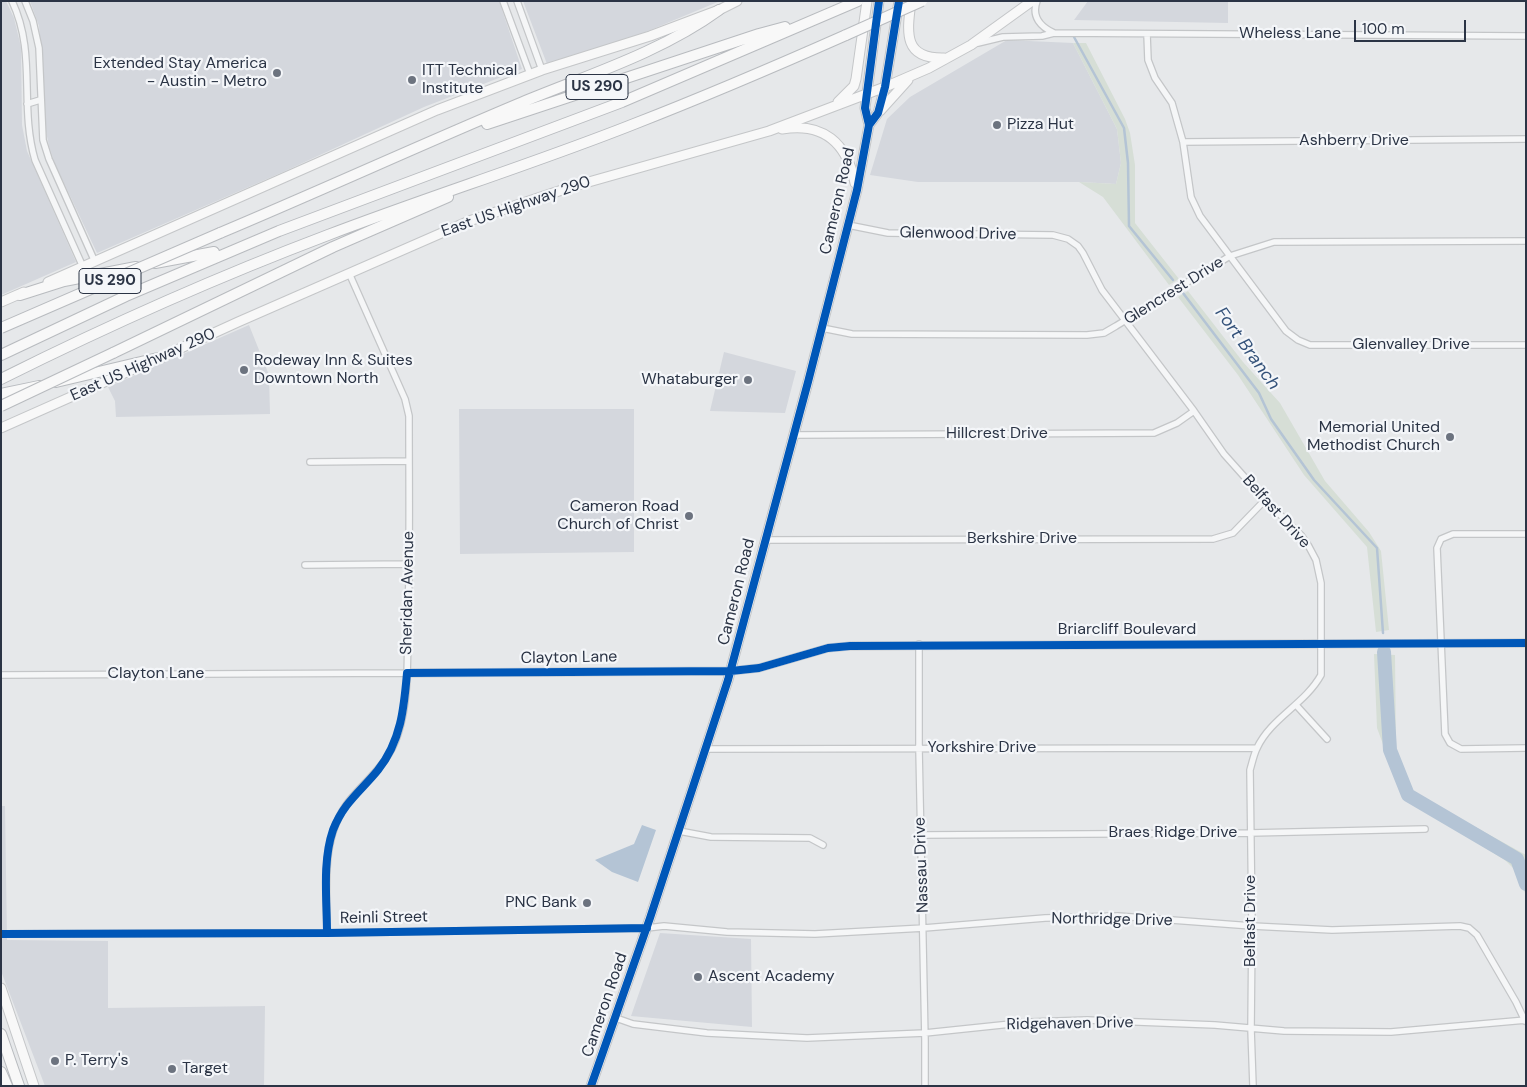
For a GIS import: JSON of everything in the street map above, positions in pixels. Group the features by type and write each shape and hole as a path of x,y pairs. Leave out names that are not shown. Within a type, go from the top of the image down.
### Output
{"highway":[{"path":"1,380 134,316 257,263 355,225 642,121 743,80 922,1"},
{"name":"US 290","path":"1,328 383,163 532,108 759,34 814,19 854,3"},
{"path":"383,163 516,104 652,49 702,23 719,10"},
{"path":"1,355 126,296 240,247 402,183 480,156 622,102 723,60 814,19"},
{"path":"1,406 342,243 438,202 490,177"},
{"path":"20,294 64,281 240,247"},
{"path":"1,394 162,357"},
{"path":"1,1034 19,1086"},
{"path":"1,1072 7,1086"}],"main road":[{"path":"1,302 401,125 530,74 650,36 719,10 737,1"},
{"path":"834,106 849,92 856,79 867,1"},
{"name":"Cameron Road","path":"591,1086 647,928 731,671 764,540 794,435 856,190 868,125 865,108 866,94 879,1"},
{"name":"Cameron Road","path":"868,125 878,113 885,87 899,1"},
{"path":"911,1 908,33 913,47 925,57 948,58"},
{"name":"East US Highway 290","path":"1,428 434,235 508,207 571,187 769,131 885,87 948,58 971,45 1032,1"},
{"path":"878,113 913,75"},
{"path":"769,131 792,127 808,128 819,130 828,136 846,154 851,164 856,190"},
{"path":"1,988 34,1086"}],"street":[{"path":"12,1 22,26 26,50 27,104 32,148 83,267"},
{"path":"25,1 33,21 39,48 43,140 94,262"},
{"path":"503,1 530,74"},
{"path":"517,1 542,70"},
{"path":"1037,1 1035,10 1038,21 1054,34"},
{"name":"Wheless Lane","path":"971,45 1004,37 1054,34 1526,36"},
{"path":"1147,34 1148,60 1156,78 1172,103 1183,142 1191,197 1200,216 1230,256"},
{"path":"27,104 40,100"},
{"name":"Ashberry Drive","path":"1183,142 1526,139"},
{"path":"42,175 54,168"},
{"name":"Glenwood Drive","path":"848,225 888,233 1053,235 1068,239"},
{"name":"Belfast Drive","path":"1068,239 1078,246 1102,290 1194,411 1224,454 1265,500 1301,535 1316,560 1322,583 1321,675 1314,687 1272,727 1257,748 1250,770 1253,1086"},
{"name":"Glencrest Drive","path":"822,328 852,334 1087,335 1104,333 1230,256 1274,242 1526,241"},
{"name":"Glenvalley Drive","path":"1230,256 1286,331 1298,340 1310,345 1526,345"},
{"name":"Sheridan Avenue","path":"327,933 327,867 333,832 348,802 377,771 388,756 398,735 404,709 407,673 410,564 409,416 407,405 349,273"},
{"name":"Hillcrest Drive","path":"794,435 1154,433 1177,423 1194,411"},
{"path":"310,462 409,461"},
{"name":"Berkshire Drive","path":"764,540 1213,539 1232,533 1265,500"},
{"path":"1526,534 1453,534 1441,539 1437,548 1445,734 1450,743 1461,749 1526,748"},
{"path":"305,565 410,564"},
{"name":"Briarcliff Boulevard","path":"731,671 759,668 828,648 850,646 919,644 1526,643"},
{"name":"Nassau Drive","path":"919,644 925,1086"},
{"name":"Clayton Lane","path":"1,675 731,671"},
{"path":"1296,705 1326,739"},
{"name":"Yorkshire Drive","path":"706,749 1257,748"},
{"name":"Braes Ridge Drive","path":"921,835 1250,833 1425,829"},
{"path":"679,831 711,837 810,838 823,845"},
{"name":"Northridge Drive","path":"647,928 664,926 726,932 815,934 924,928 1045,918 1118,916 1332,930 1460,926 1469,928 1477,935 1525,1020"},
{"name":"Reinli Street","path":"1,934 327,933 647,928"},
{"name":"Ridgehaven Drive","path":"616,1018 633,1024 707,1033 807,1038 925,1033 1030,1022 1087,1020 1215,1025 1251,1029 1391,1032 1525,1020"}],"shaded area":[{"path":"1,1 6,1 14,18 21,47 22,125 27,151 76,262 1,295"},
{"path":"30,1 499,1 522,69 424,107 283,172 97,253 55,164 49,146 45,127 39,26"},
{"path":"523,1 720,1 636,36 547,64"},
{"path":"1088,1 1228,1 1228,23 1074,20"},
{"path":"1007,40 1073,43 1117,129 1121,163 1116,184 1079,182 918,182 870,175 887,119 910,97"},
{"path":"1073,43 1086,43 1125,119 1130,133 1135,165 1135,223 1179,279 1169,285 1103,197 1079,182 1116,184 1121,163 1117,129"},
{"path":"1188,291 1243,362 1280,403 1325,481 1369,532 1381,551 1389,630 1376,632 1367,547 1304,475 1238,375 1178,297"},
{"path":"249,325 269,375 270,414 116,417 115,401 108,387"},
{"path":"724,352 796,371 785,413 710,411"},
{"path":"459,409 634,409 634,552 460,554"},
{"path":"1374,654 1395,655 1396,749 1414,793 1526,855 1526,896 1518,873 1506,861 1402,795 1377,728"},
{"path":"1,806 5,806 7,940 108,941 108,1008 265,1006 264,1086 45,1086 1,971"},
{"name":"Ascent Academy","path":"660,933 751,939 752,1027 631,1016"}],"water":[{"path":"642,825 656,830 638,882 612,872 595,860 634,844"}],"waterway":[{"name":"Fort Branch","path":"1074,37 1124,128 1128,163 1129,226 1173,280"},
{"name":"Fort Branch","path":"1183,293 1259,393 1271,419 1314,480 1377,548 1383,633"},
{"name":"Fort Branch","path":"1384,652 1390,750 1408,795 1517,859 1526,884"}],"cycle path":[{"path":"591,1086 650,918 728,680 808,382 857,190 869,125 865,108 879,1"},
{"path":"869,125 878,113 885,87 899,1"},
{"path":"327,933 326,868 333,830 342,812 378,770 392,748 403,711 407,673 731,671 759,668 828,648 850,646 1526,643"},
{"path":"1,934 327,933 647,928"}],"place":[{"name":"Extended Stay America - Austin - Metro","path":"277,73"},
{"name":"ITT Technical Institute","path":"412,80"},
{"name":"Pizza Hut","path":"997,125"},
{"name":"Rodeway Inn & Suites Downtown North","path":"244,370"},
{"name":"Whataburger","path":"748,380"},
{"name":"Memorial United Methodist Church","path":"1450,437"},
{"name":"Cameron Road Church of Christ","path":"689,516"},
{"name":"PNC Bank","path":"587,903"},
{"name":"Ascent Academy","path":"698,977"},
{"name":"P. Terry's","path":"55,1061"},
{"name":"Target","path":"172,1069"}]}
